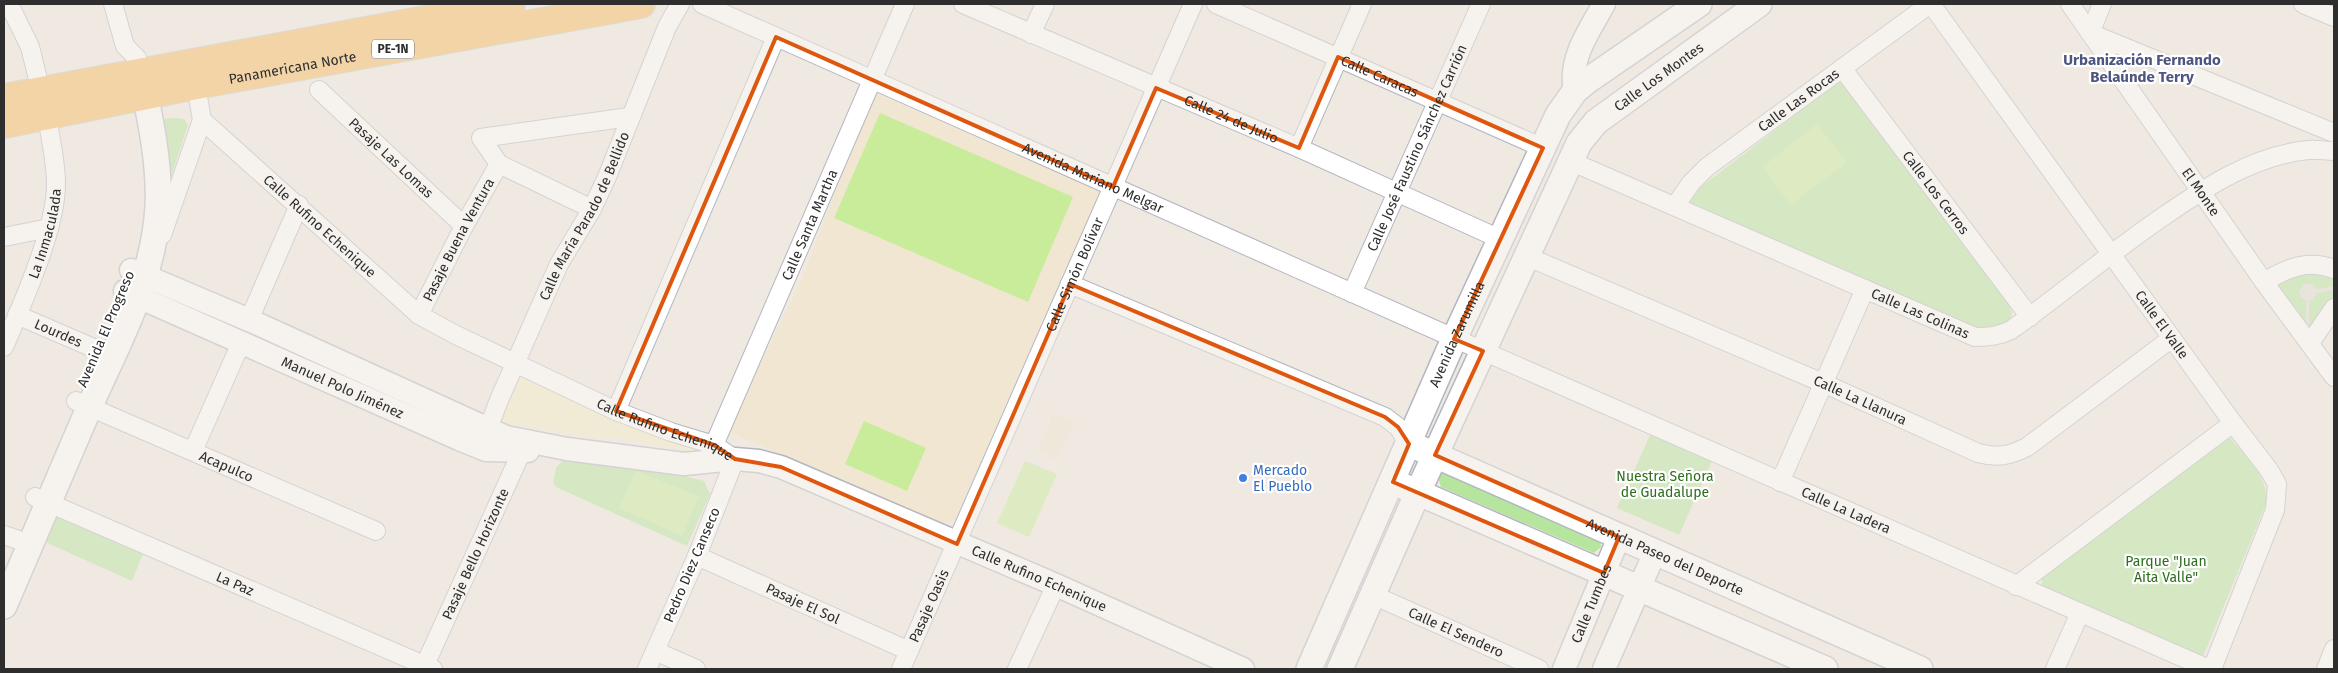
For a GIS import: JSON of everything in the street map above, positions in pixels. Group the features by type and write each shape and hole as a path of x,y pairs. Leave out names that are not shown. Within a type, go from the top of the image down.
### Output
{"highway":[{"name":"Panamericana Norte","path":"4,124 44,103 511,4"},
{"name":"Panamericana Norte","path":"134,85 196,85 641,4"},
{"name":"Panamericana Norte","path":"4,98 44,103"}],"main road":[{"name":"Avenida Zarumilla","path":"1310,669 1454,339 1558,115 1575,92 1699,4"},
{"name":"Calle Los Montes","path":"1570,161 1586,132 1596,122 1759,4"},
{"name":"Avenida El Progreso","path":"4,570 17,540 41,500 135,283 142,190 134,85"},
{"path":"1340,669 1418,492 1570,161"},
{"name":"Avenida El Progreso","path":"83,404 98,350 135,283"},
{"name":"Avenida Paseo del Deporte","path":"1409,444 1920,669"},
{"path":"1393,482 1825,669"},
{"name":"Avenida El Progreso","path":"4,606 17,540"}],"street":[{"name":"La Inmaculada","path":"4,347 14,309 48,228 56,184 44,103 30,47 9,4"},
{"name":"Avenida El Progreso","path":"113,4 125,46 137,58 134,85"},
{"name":"Calle María Parado de Bellido","path":"488,429 514,363 559,264 592,209 607,177 629,117 667,27 680,4"},
{"name":"Avenida Mariano Melgar","path":"702,4 1482,351"},
{"name":"Calle Santa Martha","path":"714,445 904,4"},
{"name":"Calle 24 de Julio","path":"963,4 1298,148 1396,194 1500,239"},
{"path":"1031,34 1045,4"},
{"name":"Calle Simón Bolívar","path":"957,544 1193,4"},
{"name":"Calle Caracas","path":"1216,4 1543,148"},
{"path":"1298,148 1362,4"},
{"name":"Calle José Faustino Sánchez Carrión","path":"1352,293 1482,4"},
{"path":"1575,92 1572,77 1576,58 1604,4"},
{"name":"Calle Las Rocas","path":"1674,206 1691,183 1707,166 1931,4"},
{"name":"Calle El Valle","path":"1931,4 2269,470 2277,484 2278,496 2275,510 2210,669"},
{"name":"El Monte","path":"2070,4 2202,190 2264,282 2334,377"},
{"path":"2102,4 2090,33 2334,133"},
{"path":"2303,4 2334,17"},
{"path":"616,410 776,37"},
{"name":"Calle Los Cerros","path":"1842,68 2030,317"},
{"path":"196,85 202,120"},
{"name":"Pasaje Las Lomas","path":"319,90 464,226"},
{"path":"592,209 499,164 481,138 629,117"},
{"name":"Avenida El Progreso","path":"135,283 202,120"},
{"name":"Calle Rufino Echenique","path":"202,120 419,315 514,363 616,410 671,432 714,445 735,459 759,461 781,468 1056,585 1243,669"},
{"name":"Calle Las Colinas","path":"1570,161 1975,337 2000,335 2012,330 2111,252 2202,190 2245,168 2280,156 2308,150 2334,151"},
{"name":"Pasaje Buena Ventura","path":"419,315 464,226 499,164"},
{"path":"249,320 298,205"},
{"path":"4,237 48,228"},
{"name":"Calle La Llanura","path":"1526,256 1993,457 2008,456 2027,448 2172,338"},
{"path":"2264,282 2300,265 2316,265 2334,269"},
{"name":"Manuel Polo Jiménez","path":"135,283 249,320 524,447"},
{"name":"Manuel Polo Jiménez","path":"135,283 241,343 486,450 524,447 567,450 684,464 735,459"},
{"path":"1070,284 1386,417 1398,427 1409,444"},
{"path":"1780,482 1865,289"},
{"path":"2310,343 2334,308"},
{"name":"Lourdes","path":"14,309 98,350"},
{"path":"192,451 241,343"},
{"name":"Calle La Ladera","path":"1482,351 2016,586 2210,669"},
{"name":"Acapulco","path":"83,404 376,531"},
{"path":"2016,586 2233,422"},
{"name":"Pasaje Bello Horizonte","path":"429,667 524,447"},
{"name":"Pedro Diez Canseco","path":"647,669 697,556 735,459"},
{"name":"La Paz","path":"41,500 429,667"},
{"name":"Calle Tumbes","path":"1564,669 1619,536"},
{"name":"Pasaje Oasis","path":"901,669 957,544"},
{"path":"1604,669 1655,552"},
{"name":"Pasaje El Sol","path":"697,556 909,651"},
{"path":"1017,669 1056,585"},
{"name":"Calle El Sendero","path":"1373,595 1539,669"},
{"path":"2055,669 2080,613"},
{"path":"2326,669 2334,649"},
{"path":"655,651 696,669"}],"highlighted area":[{"path":"776,37 1113,187 1156,88 1299,148 1338,57 1543,148 1454,339 1483,351 1435,455 1619,537 1604,573 1393,482 1409,444 1398,427 1385,417 1070,284 957,544 781,467 735,459 714,445 616,411"}],"shaded area":[{"path":"873,92 1101,191 955,520 939,524 728,431 801,281"},
{"path":"2305,283 2312,284 2317,289 2334,286 2334,290 2317,293 2314,299 2309,301 2309,333 2306,331 2306,301 2299,292"},
{"path":"1053,413 1074,421 1058,460 1037,451"}],"green space":[{"path":"1841,80 2005,296 2012,313 2011,320 1990,329 1975,329 1690,202 1694,192"},
{"path":"880,113 1073,197 1028,302 834,218"},
{"path":"162,119 184,119 188,125 163,201"},
{"path":"1817,124 1847,162 1791,205 1762,167"},
{"path":"2309,272 2334,278 2334,299 2309,334 2273,287 2283,277"},
{"path":"864,421 926,448 907,491 845,464"},
{"name":"Nuestra Señora de Guadalupe","path":"1651,433 1712,461 1679,535 1617,508"},
{"name":"Parque \"Juan Aita Valle\"","path":"2230,438 2256,468 2264,485 2266,504 2202,659 2042,586 2042,577"},
{"path":"562,461 669,473 704,481 710,494 687,546 556,487 553,483 556,468"},
{"path":"1025,461 1057,474 1029,537 997,523"},
{"path":"636,471 699,496 682,536 619,508"},
{"path":"1445,471 1600,540 1601,547 1594,553 1441,487 1438,477"},
{"path":"45,506 144,551 132,581 34,537"}],"sand":[{"path":"516,375 613,419 716,453 714,456 621,438 584,436 496,421"}],"place":[{"name":"Mercado El Pueblo","path":"1243,478"}],"district":[{"name":"Urbanización Fernando Belaúnde Terry","path":"2142,68"}]}
